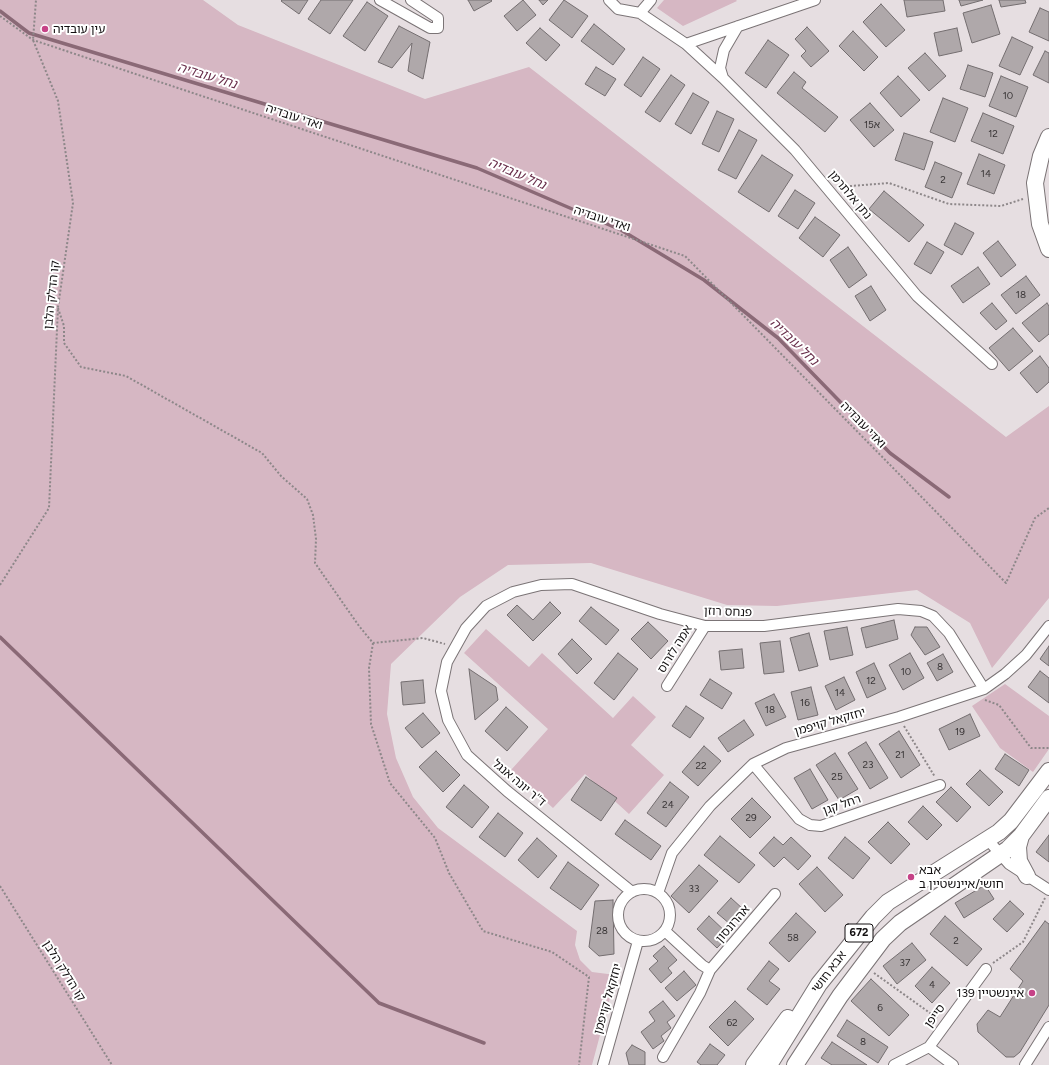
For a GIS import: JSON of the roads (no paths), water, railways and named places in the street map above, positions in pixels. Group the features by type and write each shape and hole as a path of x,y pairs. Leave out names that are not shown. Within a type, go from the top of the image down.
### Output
{"main road":[{"path":"1049,137 1041,156 1035,183 1040,224 1049,249"},
{"name":"אבא חושי","path":"769,1065 819,984 861,930 888,902 988,840 1011,821 1049,770"},
{"name":"אבא חושי","path":"795,1065 840,996 883,939 900,922 1001,854 1021,836 1049,798"},
{"path":"1021,836 1018,847 1019,861 1027,876"},
{"path":"754,1065 798,1003 819,984"}],"street":[{"path":"380,0 430,28 436,29 439,25 438,18 411,0"},
{"path":"609,0 618,9 640,13 651,0"},
{"path":"686,44 815,0"},
{"name":"נתן אלתרמן","path":"640,13 686,44 723,78 795,150 916,296 992,364"},
{"path":"723,78 720,68 724,50 738,26"},
{"name":"פנחס רוזן","path":"447,662 466,628 486,606 513,592 541,585 572,584 660,614 705,626 764,626 898,609 922,610 932,616 949,632 984,688"},
{"name":"אמה לזרוס","path":"667,686 705,626"},
{"name":"יחזקאל קויפמן","path":"658,892 672,853 710,806 753,764 786,748 899,717 984,688 1005,674 1026,655 1049,626"},
{"name":"ד''ר יונה אנגל","path":"447,662 441,690 448,720 467,755 507,791 632,892"},
{"name":"רחל קגן","path":"753,764 799,819 810,825 821,826 940,784"},
{"path":"988,840 1009,864 1049,890"},
{"path":"641,889 650,889 658,892 665,898 669,906 670,919 666,931 653,940 638,941 630,937 623,931 619,923 618,914 620,905 625,897 632,892 641,889"},
{"name":"אהרונסון","path":"663,1056 700,993 710,970 775,894"},
{"path":"666,931 702,965 710,970"},
{"name":"יחזקאל קויפמן","path":"603,1065 638,941"},
{"name":"סייפן","path":"894,1065 929,1047 986,969"},
{"path":"1025,1065 1049,1027"},
{"path":"929,1047 953,1065"}],"waterway":[{"name":"נחל עובדיה","path":"0,11 29,33 477,168 621,230 704,280 778,338 890,453 949,497"},
{"path":"0,637 379,1003 484,1043"}],"place":[{"name":"עין עובדיה","path":"45,29"},
{"name":"אבא חושי/איינשטיין ב","path":"911,877"},
{"name":"איינשטיין 139","path":"1032,993"}]}
